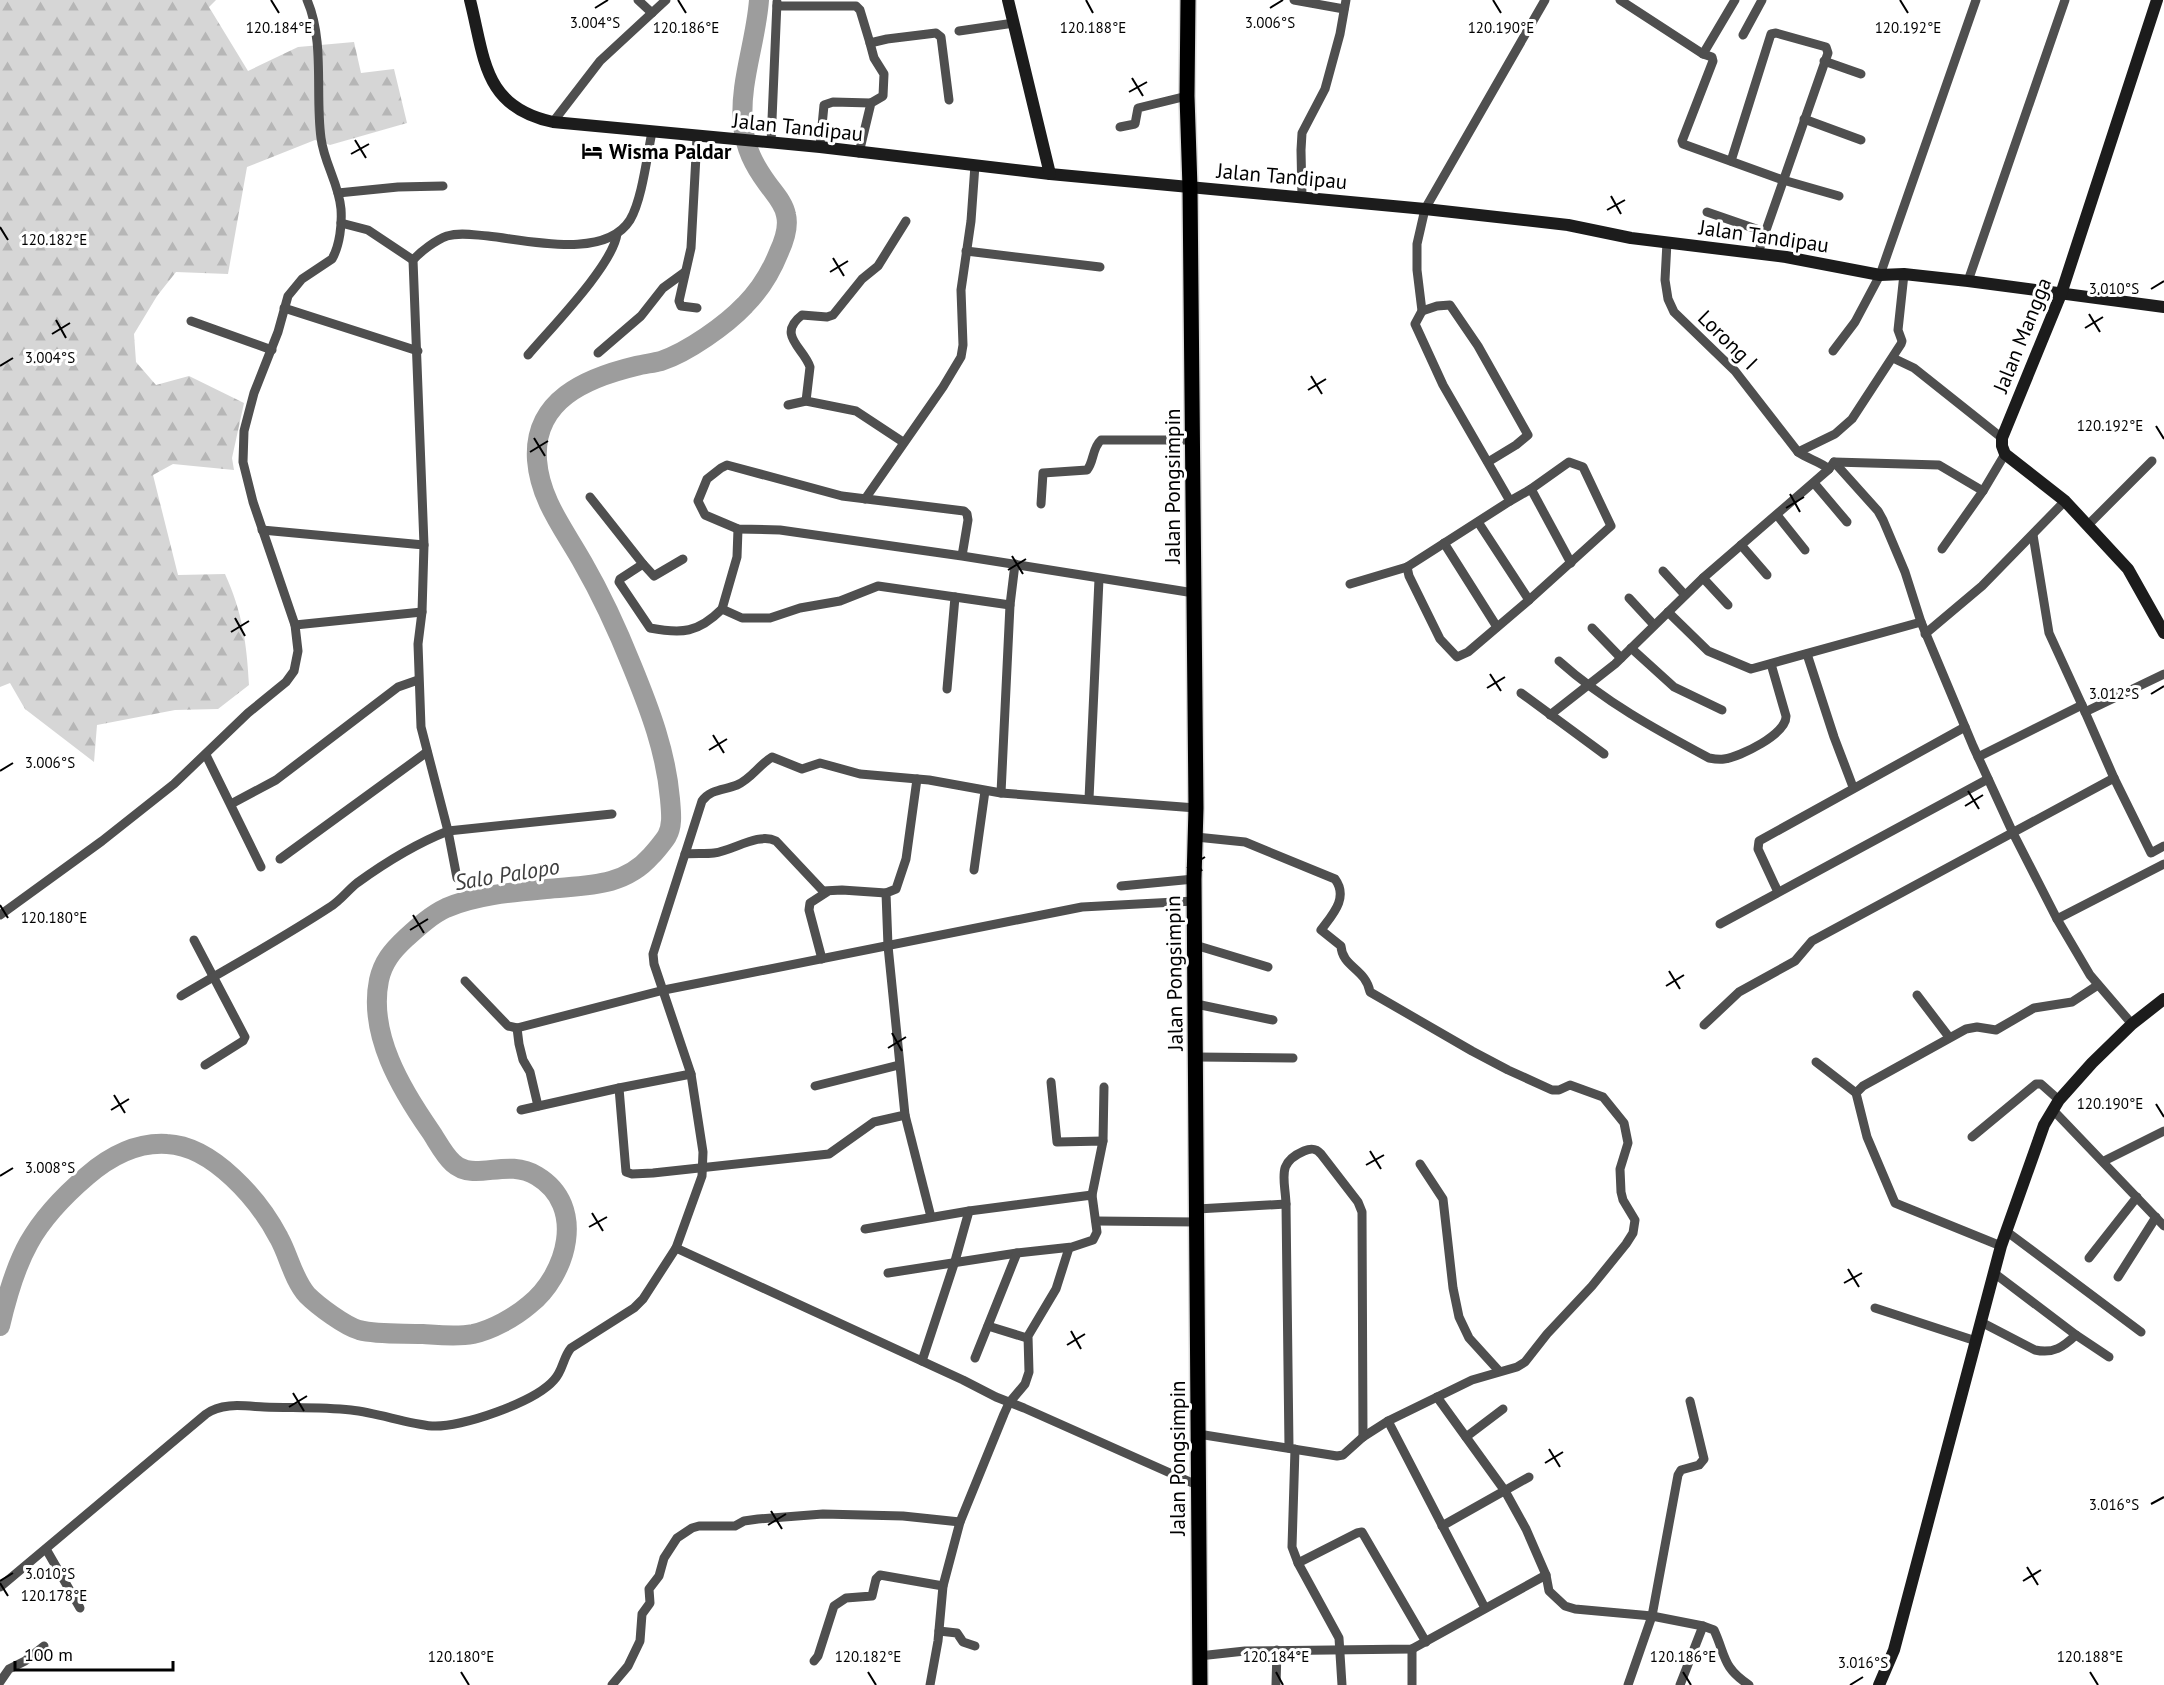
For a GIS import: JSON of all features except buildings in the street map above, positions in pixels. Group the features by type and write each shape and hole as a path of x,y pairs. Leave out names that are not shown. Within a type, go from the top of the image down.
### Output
{"main road":[{"name":"Jalan Pongsimpin","path":"1188,0 1187,96 1191,188 1196,808 1194,901 1197,1057 1197,1485 1200,1685"}],"street":[{"path":"0,915 165,792 248,713 292,676 296,668 298,651 295,625 262,530 243,462 244,431 254,393 272,350 288,296 298,282 332,259 341,223 338,193 321,141 316,44 313,18 307,0"},
{"name":"Jalan Tandipau","path":"470,0 490,78 500,96 524,114 553,122 820,147 1050,174 1425,209 1568,225 1631,238 1758,253 1880,275 1904,274 1968,280 2164,307"},
{"path":"638,0 652,13"},
{"path":"553,122 600,61 666,0"},
{"path":"1008,0 1050,174"},
{"path":"1294,0 1345,5 1325,89 1301,139 1302,198"},
{"path":"1510,501 1443,385 1415,324 1422,311 1417,270 1417,244 1425,209 1545,0"},
{"path":"1620,0 1703,54 1712,57 1713,61 1682,142 1685,145 1784,180 1839,196"},
{"path":"1703,54 1735,0"},
{"path":"1743,35 1762,0"},
{"path":"1833,351 1855,322 1880,275 1976,0"},
{"path":"1968,280 2065,0"},
{"name":"Jalan Mangga","path":"2002,438 2061,294 2157,0"},
{"path":"767,143 777,3 818,3 858,7 874,58 884,74 883,96 871,103 833,102 824,105 820,147"},
{"path":"959,31 1014,23"},
{"path":"870,43 936,33 940,36 949,100"},
{"path":"1731,161 1771,34 1776,33 1825,47 1828,52 1758,253"},
{"path":"1824,61 1861,74"},
{"path":"1120,127 1137,122 1138,108 1187,96"},
{"path":"859,153 871,103"},
{"path":"1804,119 1861,140"},
{"path":"413,260 448,236 466,234 576,245 595,242 617,234 628,223 637,205 652,132"},
{"path":"697,136 691,248 679,304 697,308"},
{"path":"865,499 943,387 961,357 963,345 961,290 971,221 975,165"},
{"path":"338,193 398,187 443,186"},
{"path":"1707,212 1765,232"},
{"path":"806,401 810,367 798,350 792,336 792,327 796,319 802,315 827,317 833,315 862,279 878,266 906,221"},
{"path":"341,223 368,230 413,260"},
{"path":"528,355 585,289 613,247 617,234"},
{"name":"Lorong I","path":"1667,242 1665,280 1668,299 1674,312 1735,371 1798,452"},
{"path":"966,251 1100,267"},
{"path":"413,260 424,544 422,612 418,644 421,727 448,831 457,878"},
{"path":"598,353 641,316 663,288 685,272"},
{"path":"1798,452 1829,438 1844,428 1902,343 1898,330 1904,274"},
{"path":"1422,311 1450,305 1478,346 1528,435 1488,462"},
{"path":"284,308 418,351"},
{"path":"191,321 272,350"},
{"path":"1893,358 1914,368 2002,438 2005,454 2065,501 2128,569 2164,633"},
{"path":"788,405 806,401 856,411 903,442"},
{"path":"1041,504 1043,473 1087,470 1090,467 1096,444 1101,441 1192,440"},
{"path":"1798,452 1805,457 1831,466 1939,465 1983,491"},
{"path":"1942,549 1983,491 2005,454"},
{"path":"2088,525 2152,461"},
{"path":"1350,584 1407,567 1531,489 1569,462 1583,467 1611,526 1468,652 1457,657 1440,639 1409,576 1407,567"},
{"path":"962,556 968,519 964,511 825,492 725,465 707,479 698,501 705,515 738,529 780,530 1194,593"},
{"path":"1550,715 1621,658 1703,578 1831,466"},
{"path":"1831,466 1878,511 1883,520 1905,572 1925,633 2013,833 2057,919 2098,985 2132,1024"},
{"path":"1814,483 1847,522"},
{"path":"1531,489 1571,563"},
{"path":"590,497 654,576 683,559"},
{"path":"1925,633 1976,591 2065,501"},
{"path":"1777,514 1805,550"},
{"path":"1478,522 1529,600"},
{"path":"644,564 620,579 619,582 650,628 686,632 712,619 722,609 737,557 738,529"},
{"path":"262,530 424,544"},
{"path":"2033,535 2050,638 2151,853 2162,848 2164,863 2057,919"},
{"path":"1444,543 1497,627"},
{"path":"1741,545 1767,575"},
{"path":"1000,793 1010,606 1015,564"},
{"path":"1663,571 1685,595"},
{"path":"1703,578 1728,605"},
{"path":"1089,799 1100,579"},
{"path":"722,609 742,618 770,618 800,608 834,603 878,586 1010,606"},
{"path":"947,689 955,597"},
{"path":"1629,598 1654,625"},
{"path":"295,625 422,612"},
{"path":"1668,612 1708,651 1749,669 1921,622"},
{"path":"1592,628 1621,658"},
{"path":"1631,648 1667,683 1722,710"},
{"path":"1807,654 1853,788"},
{"path":"1559,661 1586,685 1649,726 1709,758 1725,759 1773,737 1785,724 1786,716 1771,664"},
{"path":"1978,757 2164,674"},
{"path":"231,804 276,780 398,687 418,680"},
{"path":"1521,693 1604,754"},
{"path":"1778,892 1758,849 1759,841 1965,727"},
{"path":"280,859 427,752"},
{"path":"206,755 261,867"},
{"path":"0,1587 206,1414 216,1409 242,1406 350,1410 436,1426 461,1423 524,1401 539,1393 555,1379 571,1348 634,1308 643,1299 676,1248 704,1168 691,1074 654,963 653,948 705,796 737,785 753,775 772,757 802,769 820,763 860,774 917,779 1000,793 1196,808"},
{"path":"1704,1025 1739,992 1795,961 1812,941 2114,778"},
{"path":"822,959 809,910 810,903 827,892 842,890 886,893 896,889 904,867 917,779"},
{"path":"1720,924 1988,779"},
{"path":"974,870 985,791"},
{"path":"181,996 330,907 395,857 430,838 448,831 612,814"},
{"path":"1196,837 1251,844 1335,879 1340,888 1341,897 1335,912 1322,932 1341,945 1342,955 1368,982 1370,992 1508,1070 1552,1090 1559,1090 1570,1085 1601,1096 1624,1123 1628,1140 1620,1169 1621,1192 1623,1200 1635,1217 1633,1233 1608,1267 1547,1334 1525,1362 1517,1367 1467,1382 1388,1421 1341,1455 1198,1434"},
{"path":"684,854 717,853 760,840 774,839 821,890 827,892"},
{"path":"1121,886 1194,879"},
{"path":"886,893 888,946 905,1114 931,1217"},
{"path":"465,981 508,1026 517,1028 664,990 1092,906 1194,901"},
{"path":"194,940 245,1037 243,1041 205,1065"},
{"path":"1195,945 1269,968"},
{"path":"1856,1093 1860,1088 1949,1037 1973,1027 1996,1030 2034,1008 2072,1002 2098,985"},
{"path":"1917,995 1949,1037"},
{"path":"1879,1685 1894,1650 2001,1246 2044,1125 2056,1105 2092,1064 2132,1024 2164,999"},
{"path":"1196,1004 1272,1020"},
{"path":"517,1028 521,1052 530,1072 538,1106"},
{"path":"1197,1057 1293,1058"},
{"path":"1816,1062 1856,1093 1867,1137 1895,1203 2001,1246"},
{"path":"815,1086 899,1065"},
{"path":"521,1110 691,1074"},
{"path":"1051,1082 1057,1142 1103,1141"},
{"path":"1972,1137 2036,1084 2041,1084 2104,1161 2164,1226"},
{"path":"888,1273 1017,1252 1069,1248 1093,1240 1097,1232 1092,1195 1103,1141 1104,1087"},
{"path":"619,1089 626,1172 632,1174 829,1154 859,1131 877,1121 905,1114"},
{"path":"2104,1161 2164,1131"},
{"path":"1342,1685 1338,1634 1298,1563 1291,1537 1292,1449 1284,1173 1286,1164 1293,1156 1312,1149 1322,1154 1360,1206 1362,1216 1363,1437"},
{"path":"1420,1164 1443,1199 1453,1288 1459,1317 1468,1338 1499,1371"},
{"path":"865,1229 969,1210 1092,1195"},
{"path":"2089,1258 2137,1197"},
{"path":"1096,1221 1197,1215 1286,1204"},
{"path":"922,1361 956,1261 969,1210"},
{"path":"2118,1277 2156,1217"},
{"path":"2006,1231 2141,1332"},
{"path":"676,1248 1009,1403 1197,1485"},
{"path":"930,1685 939,1631 943,1586 960,1522 982,1463 1009,1403 1025,1384 1028,1376 1027,1338 1056,1289 1069,1248"},
{"path":"975,1358 1017,1252"},
{"path":"1994,1273 2109,1357"},
{"path":"1875,1308 1976,1341"},
{"path":"1980,1322 2042,1352 2059,1349 2076,1335"},
{"path":"988,1326 1027,1338"},
{"path":"1437,1397 1505,1491 1526,1529 1546,1575 1549,1591 1570,1608 1652,1616 1714,1630 1726,1663 1733,1673 1749,1685"},
{"path":"1628,1685 1652,1616 1678,1475 1681,1470 1688,1466 1699,1465 1704,1459 1690,1401"},
{"path":"1466,1437 1503,1409"},
{"path":"1388,1421 1485,1608"},
{"path":"1442,1526 1529,1477"},
{"path":"612,1685 628,1666 641,1639 642,1614 649,1605 649,1590 658,1578 664,1558 677,1538 692,1528 735,1526 744,1521 815,1514 903,1516 960,1522"},
{"path":"1298,1563 1362,1532 1426,1642"},
{"path":"46,1549 80,1608"},
{"path":"814,1661 818,1656 834,1606 846,1598 872,1596 876,1579 880,1575 943,1586"},
{"path":"1199,1656 1245,1651 1412,1649 1546,1575"},
{"path":"1680,1685 1703,1626"},
{"path":"939,1631 957,1633 963,1642 975,1646"},
{"path":"0,1682 9,1669 25,1661 44,1646"},
{"path":"1412,1649 1412,1685"},
{"path":"1276,1685 1277,1650"}],"green space":[{"path":"0,0 216,0 209,7 248,71 298,47 354,42 361,73 394,69 407,123 330,145 315,140 247,167 228,274 176,272 157,296 134,334 136,362 156,385 189,376 244,403 232,458 234,470 173,464 153,475 178,575 225,574 236,601 243,628 249,685 218,709 175,710 97,725 94,762 25,709 10,683 0,687"}],"waterway":[{"name":"Salo Palopo","path":"0,1326 20,1261 29,1243 52,1210 87,1176 114,1157 134,1148 156,1144 184,1147 201,1154 233,1177 270,1223 302,1289 318,1305 359,1330 448,1336 480,1332 523,1310 542,1292 553,1276 566,1240 566,1222 562,1205 553,1189 537,1176 525,1171 514,1169 471,1171 462,1169 447,1156 409,1098 390,1060 378,1020 379,980 386,962 396,948 425,922 446,908 495,895 589,885 615,879 640,866 657,849 669,832 671,814 668,782 651,715 609,614 590,575 548,501 539,475 538,439 553,407 566,395 599,377 661,361 694,345 737,313 760,287 772,267 786,234 786,215 781,202 751,156 746,141 742,109 759,0"}],"place":[{"name":"Wisma Paldar","path":"592,151"}]}
